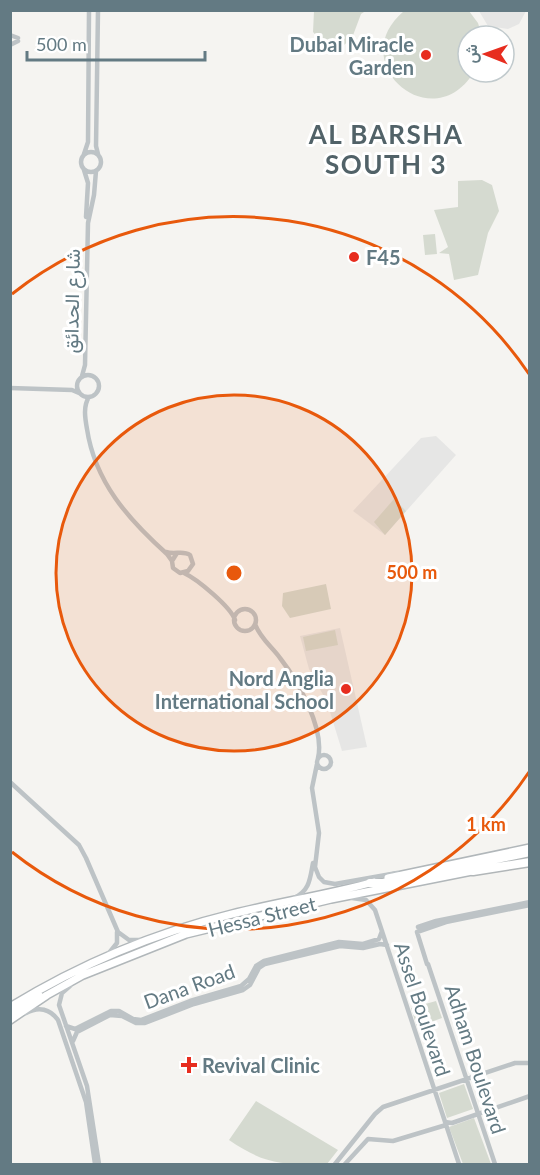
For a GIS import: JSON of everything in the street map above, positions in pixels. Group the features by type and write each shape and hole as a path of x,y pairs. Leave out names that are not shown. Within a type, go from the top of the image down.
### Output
{"highway":[{"path":"370,883 383,883 530,852"},
{"path":"473,871 530,860"}],"main road":[{"name":"Hessa Street","path":"10,1007 43,987 146,940 194,924 405,874 530,848"},
{"name":"Hessa Street","path":"10,1020 102,962 186,934 331,899 473,871"},
{"path":"10,1013 71,977 102,962"}],"street":[{"path":"89,10 87,142 81,162 84,170 90,172 96,171 101,164 96,146 98,10"},
{"path":"10,35 18,40 10,45"},
{"path":"84,154 91,152 98,154"},
{"name":"شارع الحدائق","path":"84,170 88,183 85,365"},
{"name":"شارع الحدائق","path":"87,238 96,171"},
{"path":"58,389 89,397 95,395 99,387 97,379 90,375 85,365"},
{"path":"10,388 70,388 77,384 85,365"},
{"path":"82,376 90,375"},
{"path":"77,384 95,460 112,496 130,519 164,551 172,561 175,571 184,573 196,581 227,608 239,629 260,635"},
{"path":"86,420 85,404 89,397"},
{"path":"164,551 184,552 190,555 193,561 191,568 196,581"},
{"path":"172,561 177,553"},
{"path":"184,573 191,568"},
{"path":"227,608 252,612 256,618 255,624 260,635 278,655 298,685 313,718 319,746 312,788 319,833 316,870 319,877 328,883 339,884 398,873 405,874"},
{"path":"235,620 240,611"},
{"path":"247,631 255,624"},
{"path":"313,777 330,764 330,759 319,746"},
{"path":"317,761 321,755 326,755"},
{"path":"317,761 322,769"},
{"path":"10,783 75,841 82,850 117,929 123,937 129,940 146,940"},
{"path":"251,910 255,906 296,897 303,893 308,886 318,849"},
{"name":"Assel Boulevard","path":"331,899 357,897 373,906 459,1164"},
{"name":"Adham Boulevard","path":"495,1164 418,930 530,904"},
{"path":"102,962 116,946 117,929"},
{"name":"Dana Road","path":"73,1041 77,1032 107,1012 115,1011 137,1020 145,1019 193,1000 244,985 256,966 264,961 339,942 366,944 379,939 382,932"},
{"name":"Dana Road","path":"66,1026 75,1029 114,1015 136,1023 145,1023 194,1004 243,990 250,985 258,968 265,964 340,946 363,948 380,944 387,945"},
{"path":"83,975 65,989 60,997 60,1010 73,1041 87,1086 92,1108 97,1164"},
{"path":"10,1020 36,1009 45,1010 58,1020 86,1102 97,1164"},
{"path":"416,1047 418,1041"},
{"path":"335,1164 380,1109 515,1063 530,1063"},
{"path":"75,1066 83,1084 87,1086"},
{"path":"345,1164 368,1139 393,1141 530,1096"},
{"path":"92,1108 98,1117"}],"shaded area":[{"path":"364,10 364,12 361,14 352,38 344,45 324,44 313,32 314,11"},
{"name":"Dubai Miracle Garden","path":"404,11 469,11 478,24 456,24 456,84 463,84 456,91 437,98 417,96 400,86 388,71 383,52 388,31"},
{"path":"479,11 526,11 516,25 487,24"},
{"path":"482,180 492,185 499,211 488,233 478,275 454,280 449,254 439,253 448,247 434,210 458,207 458,181"},
{"path":"435,234 437,254 425,255 423,235"},
{"path":"436,436 456,455 385,535 353,511 421,438"},
{"path":"394,499 406,511 385,535 374,522"},
{"path":"326,584 331,609 290,618 282,606 283,593"},
{"path":"340,628 367,747 342,751 327,702 309,669 300,636"},
{"path":"335,630 338,645 306,651 303,637"},
{"path":"436,1001 442,1018 417,1027 411,1008"},
{"path":"464,1084 473,1109 447,1118 439,1093"},
{"path":"256,1101 338,1150 327,1164 298,1164 265,1159 242,1148 229,1140"},
{"path":"474,1118 491,1164 463,1164 449,1127"}],"place":[{"name":"Dubai Miracle Garden","path":"426,55"},
{"name":"F45","path":"354,257"},
{"name":"Nord Anglia International School","path":"346,689"},
{"name":"Revival Clinic","path":"189,1065"}],"district":[{"name":"AL BARSHA SOUTH 3","path":"386,149"}]}
